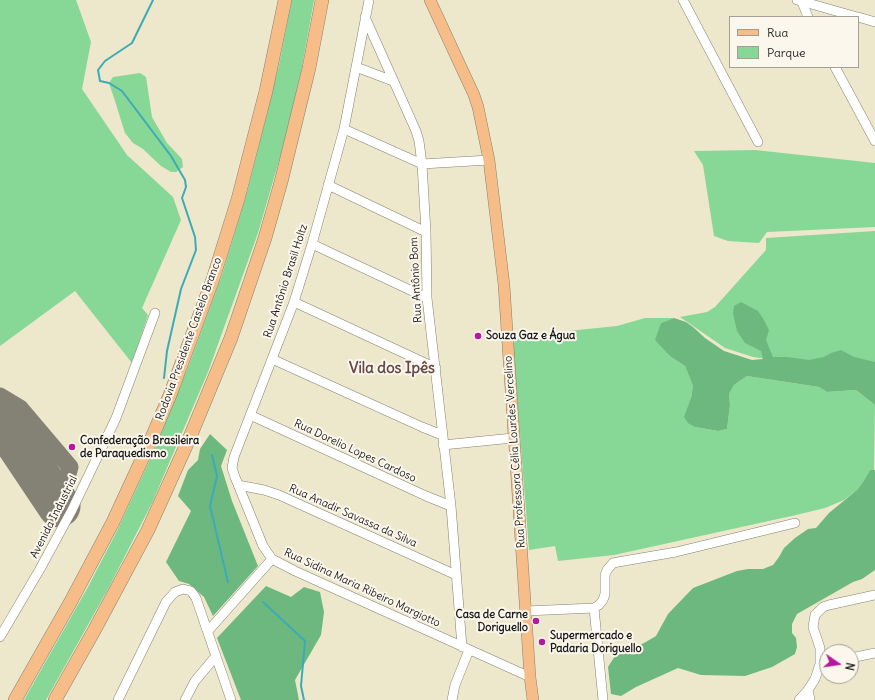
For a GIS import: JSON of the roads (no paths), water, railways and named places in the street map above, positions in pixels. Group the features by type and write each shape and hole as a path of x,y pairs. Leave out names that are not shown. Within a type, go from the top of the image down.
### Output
{"highway":[{"name":"Rodovia Presidente Castelo Branco","path":"15,700 70,603 112,522 150,442 170,395 213,279 238,198 266,91 285,0"},
{"path":"56,700 148,530 190,437 231,338 265,238 281,182 309,68 322,0"}],"main road":[{"name":"Rua Professora Célia Lourdes Vercelino","path":"430,0 474,95 489,160 503,276 530,677 533,700"}],"street":[{"name":"Rua Antônio Brasil Holtz","path":"272,559 263,546 235,477 232,463 294,302 312,244 344,129 368,0"},
{"path":"683,0 758,142"},
{"path":"799,1 807,16"},
{"path":"799,1 853,16"},
{"name":"Rua Antônio Bom","path":"365,17 416,131 422,164 426,232 427,298 451,506 456,576 466,649"},
{"path":"859,18 875,22"},
{"path":"356,67 393,81"},
{"path":"836,68 875,141"},
{"path":"344,129 422,164 489,160"},
{"path":"328,186 426,232"},
{"path":"312,244 427,298"},
{"path":"294,302 436,368"},
{"name":"Avenida Industrial","path":"0,637 40,569 72,510 116,418 155,313"},
{"path":"272,359 442,435"},
{"name":"Rua Dorelio Lopes Cardoso","path":"250,415 426,496 451,506"},
{"path":"444,446 514,438"},
{"name":"Rua Anadir Savassa da Silva","path":"238,485 264,490 279,495 456,576"},
{"path":"526,612 594,608 603,600 605,594 605,575 613,563 676,552 795,523"},
{"path":"208,631 272,559"},
{"name":"Rua Sidina Maria Ribeiro Margiotto","path":"272,559 295,571 530,677"},
{"path":"118,700 166,602 179,590 193,592 196,598 231,700"},
{"path":"819,645 813,627 813,621 818,610 829,604 875,595"},
{"path":"594,608 603,700"},
{"path":"452,700 466,649"},
{"path":"859,656 875,653"},
{"path":"185,700 195,681 216,656"},
{"path":"799,700 808,690 819,671"},
{"path":"808,690 810,700"}],"waterway":[{"path":"153,0 132,43 105,61 98,70 100,81 109,83 122,91 171,156 185,180 186,187 182,198 195,237 196,250 181,289 167,351 164,378"},
{"path":"212,455 217,476 210,506 228,582"},
{"path":"263,602 305,641 301,686 304,700"}],"place":[{"name":"Souza Gaz e Água","path":"478,336"},
{"name":"Confederação Brasileira de Paraquedismo","path":"72,447"},
{"name":"Casa de Carne Doriguello","path":"536,621"},
{"name":"Supermercado e Padaria Doriguello","path":"542,642"}],"district":[{"name":"Vila dos Ipês","path":"392,369"}]}
